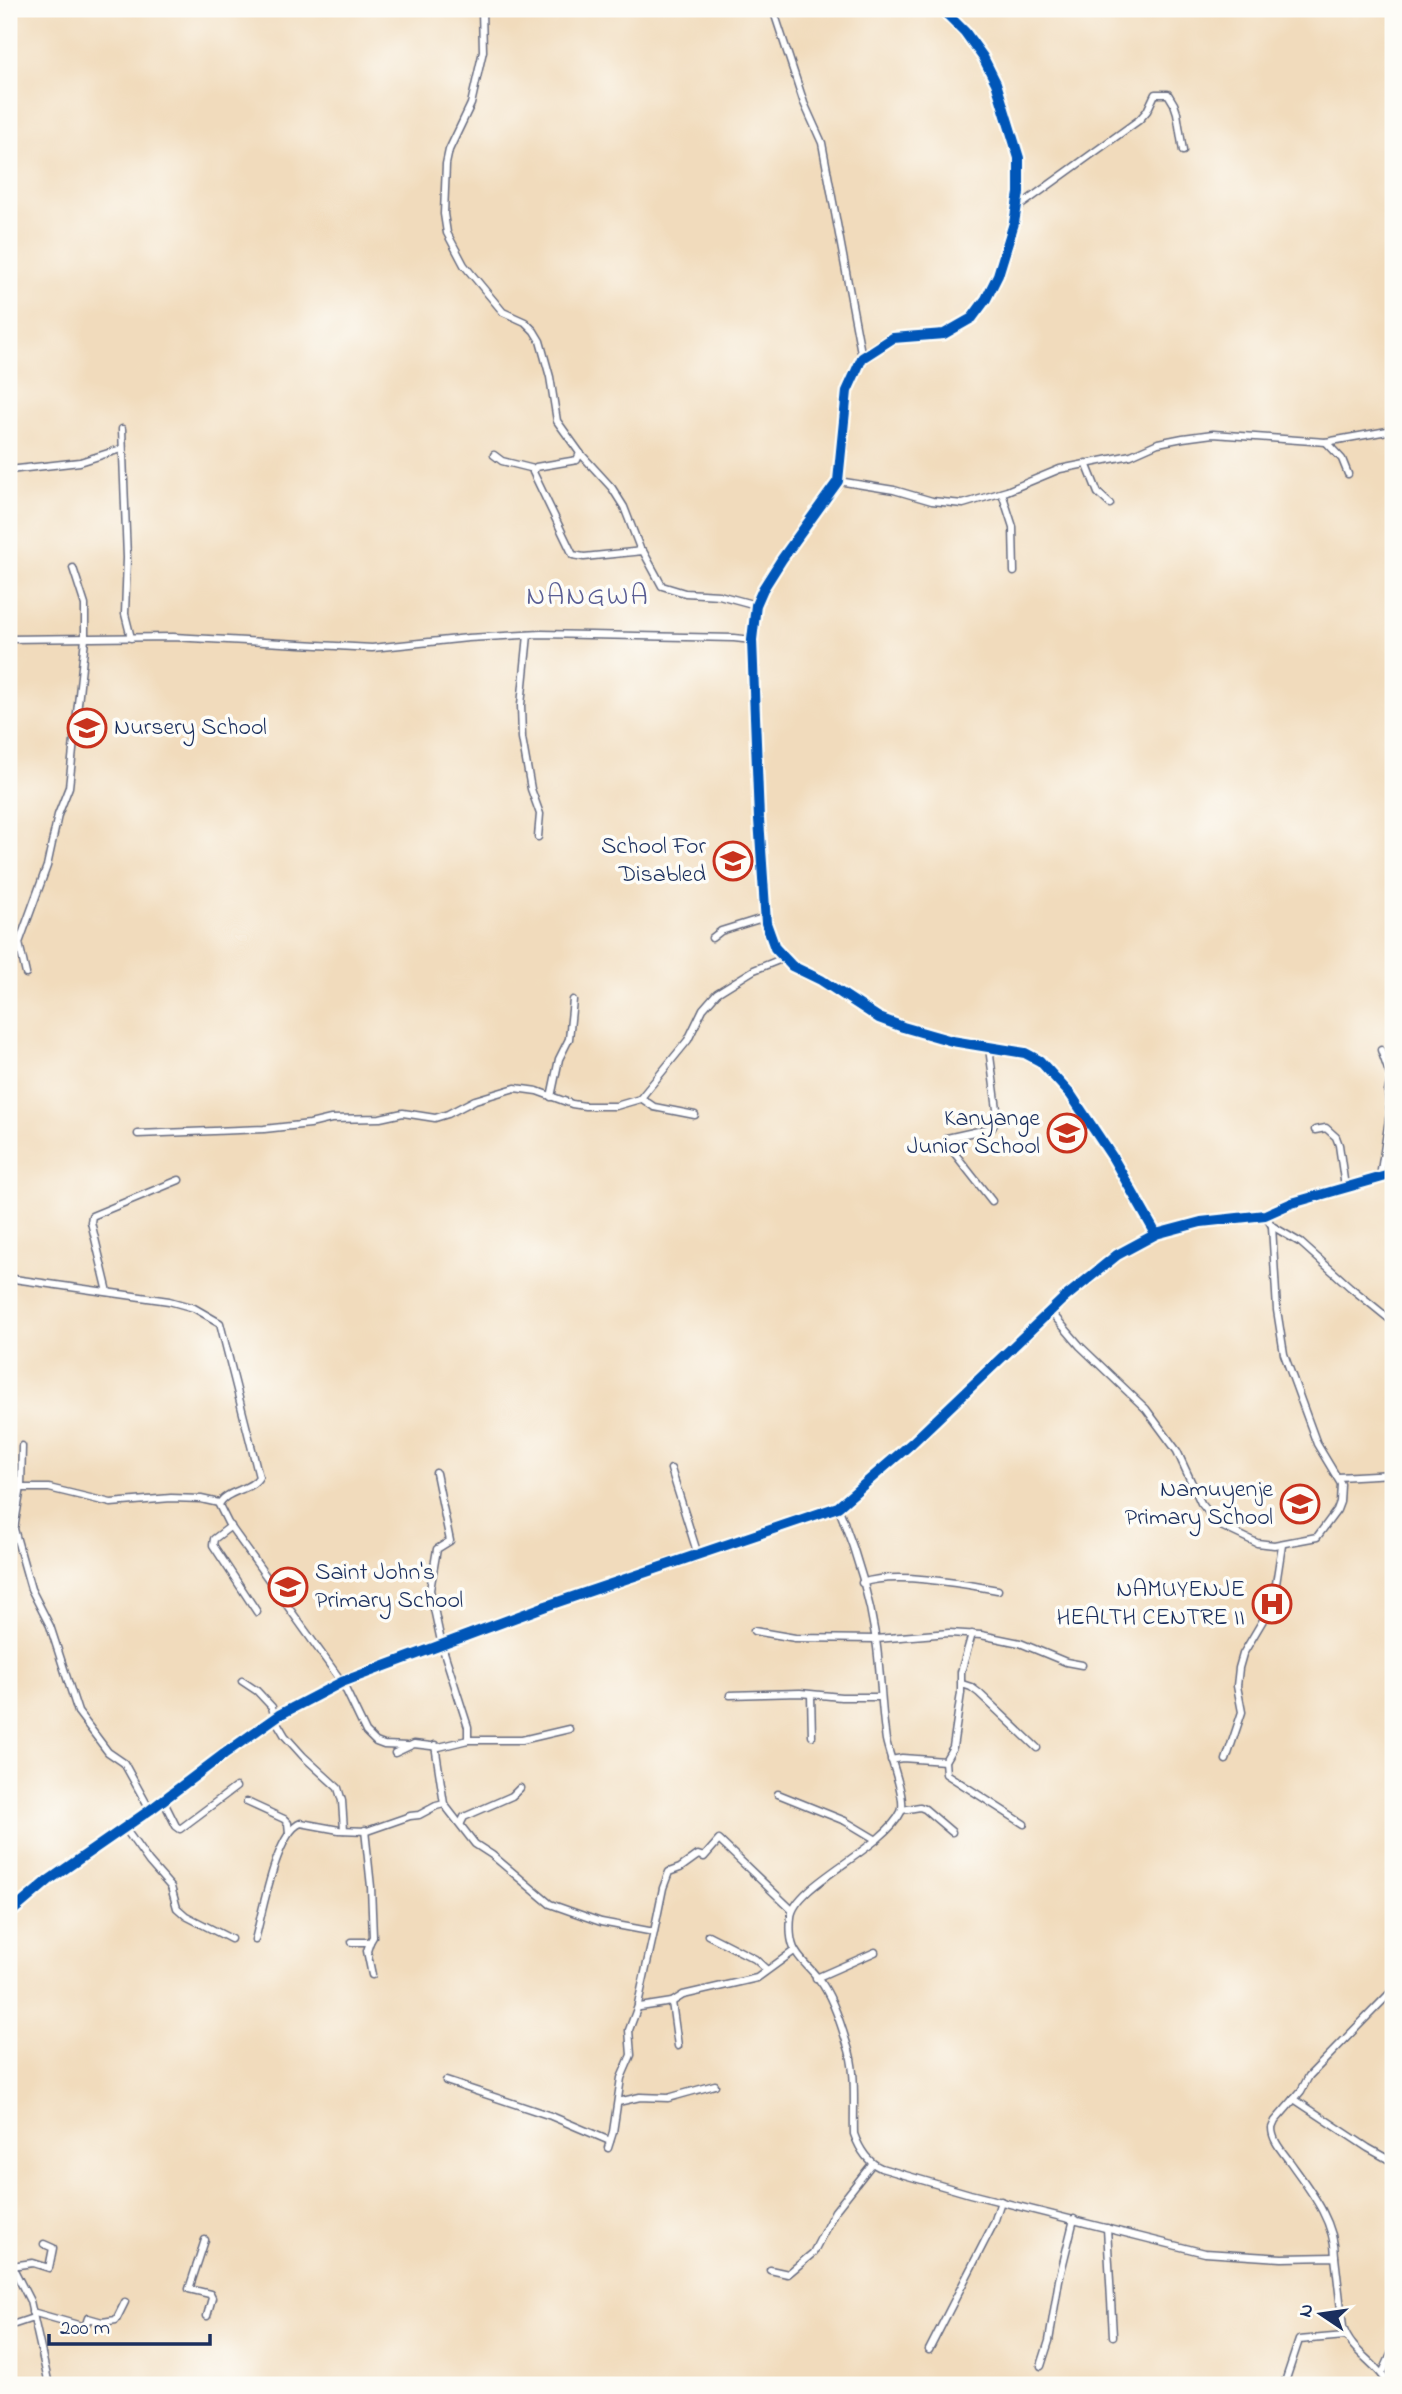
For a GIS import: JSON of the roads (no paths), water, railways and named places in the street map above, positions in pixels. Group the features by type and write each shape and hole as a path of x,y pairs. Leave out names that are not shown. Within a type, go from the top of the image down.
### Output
{"street":[{"path":"482,9 483,51 473,94 449,150 446,164 444,214 447,233 464,265 499,307 507,315 525,321 534,331 540,341 550,377 557,421 580,453 612,488 624,507 641,551 645,553 662,586 685,593 719,595 756,606"},
{"path":"773,9 804,103 822,143 862,358"},
{"path":"942,9 965,32 996,83 1019,158 1019,193 1009,245 986,299 972,318 944,334 892,338 862,358 846,391 838,481 782,559 763,589 756,606 752,640 766,917 771,940 784,958 798,970 821,980 879,1018 903,1027 1030,1055 1040,1061 1056,1076 1113,1158 1156,1234"},
{"path":"1016,208 1139,120 1156,94 1168,94 1174,104 1183,151"},
{"path":"1019,193 1039,193"},
{"path":"122,429 127,558 125,614 131,638"},
{"path":"838,481 894,490 932,501 962,504 1002,493 1060,469 1131,455 1158,443 1213,434 1326,442 1393,430"},
{"path":"1326,442 1342,459 1348,474"},
{"path":"9,470 80,462 121,449"},
{"path":"494,455 502,461 534,468 577,460 580,453"},
{"path":"1086,463 1098,494 1110,503"},
{"path":"534,468 533,472 554,520 573,555 584,557 641,551"},
{"path":"1002,493 1013,527 1014,572"},
{"path":"26,974 19,943 47,866 58,815 69,787 85,639 85,605 73,568"},
{"path":"527,635 521,705 522,738 533,797 540,814 538,837"},
{"path":"9,639 173,637 372,648 527,635 668,636 752,640"},
{"path":"712,938 721,931 766,917"},
{"path":"138,1134 264,1129 331,1119 380,1118 403,1113 435,1118 475,1100 515,1088 525,1088 585,1106 629,1104 641,1098 688,1040 703,1009 717,993 754,970 784,958"},
{"path":"551,1097 559,1059 569,1039 573,1000"},
{"path":"989,1048 998,1117 992,1128 947,1138 952,1150 992,1201"},
{"path":"1380,1177 1390,1113 1388,1092 1391,1078 1381,1050"},
{"path":"641,1098 654,1107 695,1115"},
{"path":"1315,1130 1326,1128 1336,1137 1345,1187"},
{"path":"9,1914 49,1880 275,1718 342,1682 546,1606 838,1507 912,1443 1098,1268 1156,1234 1201,1222 1265,1215 1292,1203 1393,1174"},
{"path":"108,1292 91,1222 92,1216 179,1180"},
{"path":"1265,1215 1272,1226 1301,1243 1393,1322"},
{"path":"1051,1311 1080,1346 1146,1409 1177,1451 1200,1503 1219,1525 1257,1543 1282,1545 1317,1537 1331,1521 1340,1502 1341,1485 1317,1444 1284,1354 1277,1310 1272,1226"},
{"path":"14,1279 169,1301 194,1308 220,1322 259,1477 255,1483 219,1503"},
{"path":"22,1446 21,1488 14,1525 31,1589 50,1626 78,1712 108,1752 124,1763 150,1810"},
{"path":"671,1469 698,1555"},
{"path":"436,1473 450,1539 437,1549 430,1588 442,1646 468,1727 468,1740"},
{"path":"1338,1477 1393,1474"},
{"path":"21,1488 49,1488 111,1503 171,1498 201,1499 219,1503 231,1526 342,1682 366,1732 376,1742 407,1746 421,1743 456,1744 468,1740 522,1740 569,1729"},
{"path":"838,1507 855,1551 876,1639 880,1697 902,1810 875,1839 801,1897 792,1910 790,1928 794,1951 827,1994 849,2048 858,2144 872,2164 933,2184 1205,2253 1282,2259 1335,2257"},
{"path":"231,1526 214,1539 213,1545 257,1612"},
{"path":"1226,1760 1242,1712 1237,1686 1239,1668 1243,1654 1269,1610 1282,1545"},
{"path":"863,1583 880,1578 929,1580 998,1590"},
{"path":"754,1631 795,1638 876,1639 949,1633 971,1634 1020,1643 1066,1662 1082,1665"},
{"path":"971,1634 961,1672 962,1684 953,1747 945,1761 946,1774 1024,1825"},
{"path":"242,1681 272,1707 285,1736 338,1788 342,1801 344,1830"},
{"path":"962,1684 979,1693 1037,1748"},
{"path":"730,1695 800,1693 880,1697"},
{"path":"811,1695 812,1736"},
{"path":"435,1745 444,1804 475,1844 492,1855 550,1905 601,1922 654,1933"},
{"path":"396,1753 407,1746"},
{"path":"891,1760 902,1758 945,1761"},
{"path":"163,1800 180,1829 236,1787"},
{"path":"461,1823 464,1818 512,1796 520,1788"},
{"path":"778,1794 845,1821 875,1839"},
{"path":"247,1802 284,1819 288,1823 289,1833"},
{"path":"255,1940 278,1857 289,1833 296,1825 301,1823 344,1830 365,1830 419,1815 444,1804"},
{"path":"902,1810 920,1807 925,1809 952,1832"},
{"path":"124,1827 171,1887 177,1908 231,1939"},
{"path":"365,1830 372,1888 373,1937 367,1951 372,1975"},
{"path":"446,2081 551,2116 609,2145 621,2078 631,2055 629,2030 638,2006 663,1888 669,1872 680,1868 698,1855 704,1857 719,1840 792,1910"},
{"path":"708,1935 755,1959 767,1970"},
{"path":"352,1942 370,1942"},
{"path":"638,2006 672,2002 683,1995 757,1978 794,1951"},
{"path":"816,1978 875,1952"},
{"path":"1389,2385 1382,2374 1345,2336 1334,2237 1321,2208 1272,2134 1275,2121 1301,2091 1309,2076 1393,1990"},
{"path":"672,2002 678,2046"},
{"path":"618,2102 640,2096 668,2098 715,2085"},
{"path":"1294,2099 1393,2162"},
{"path":"771,2270 792,2272 813,2253 835,2211 872,2164"},
{"path":"929,2350 995,2222 1001,2201"},
{"path":"1041,2366 1049,2341 1059,2280 1074,2219"},
{"path":"1107,2228 1113,2336"},
{"path":"205,2240 189,2289 210,2294 212,2298 207,2316"},
{"path":"44,2244 53,2248 49,2268 33,2263 10,2263 28,2297 49,2385"},
{"path":"9,2326 32,2315 85,2327 88,2318 102,2322 116,2320 125,2302"},
{"path":"1284,2385 1299,2340 1345,2336"},
{"path":"1382,2374 1393,2350"}],"place":[{"name":"Nursery School","path":"87,728"},
{"name":"School For Disabled","path":"733,861"},
{"name":"Kanyange Junior School","path":"1067,1133"},
{"name":"Namuyenje Primary School","path":"1300,1504"},
{"name":"Saint John's Primary School","path":"288,1587"},
{"name":"NAMUYENJE HEALTH CENTRE II","path":"1272,1604"}],"district":[{"name":"NANGWA","path":"588,597"}]}
